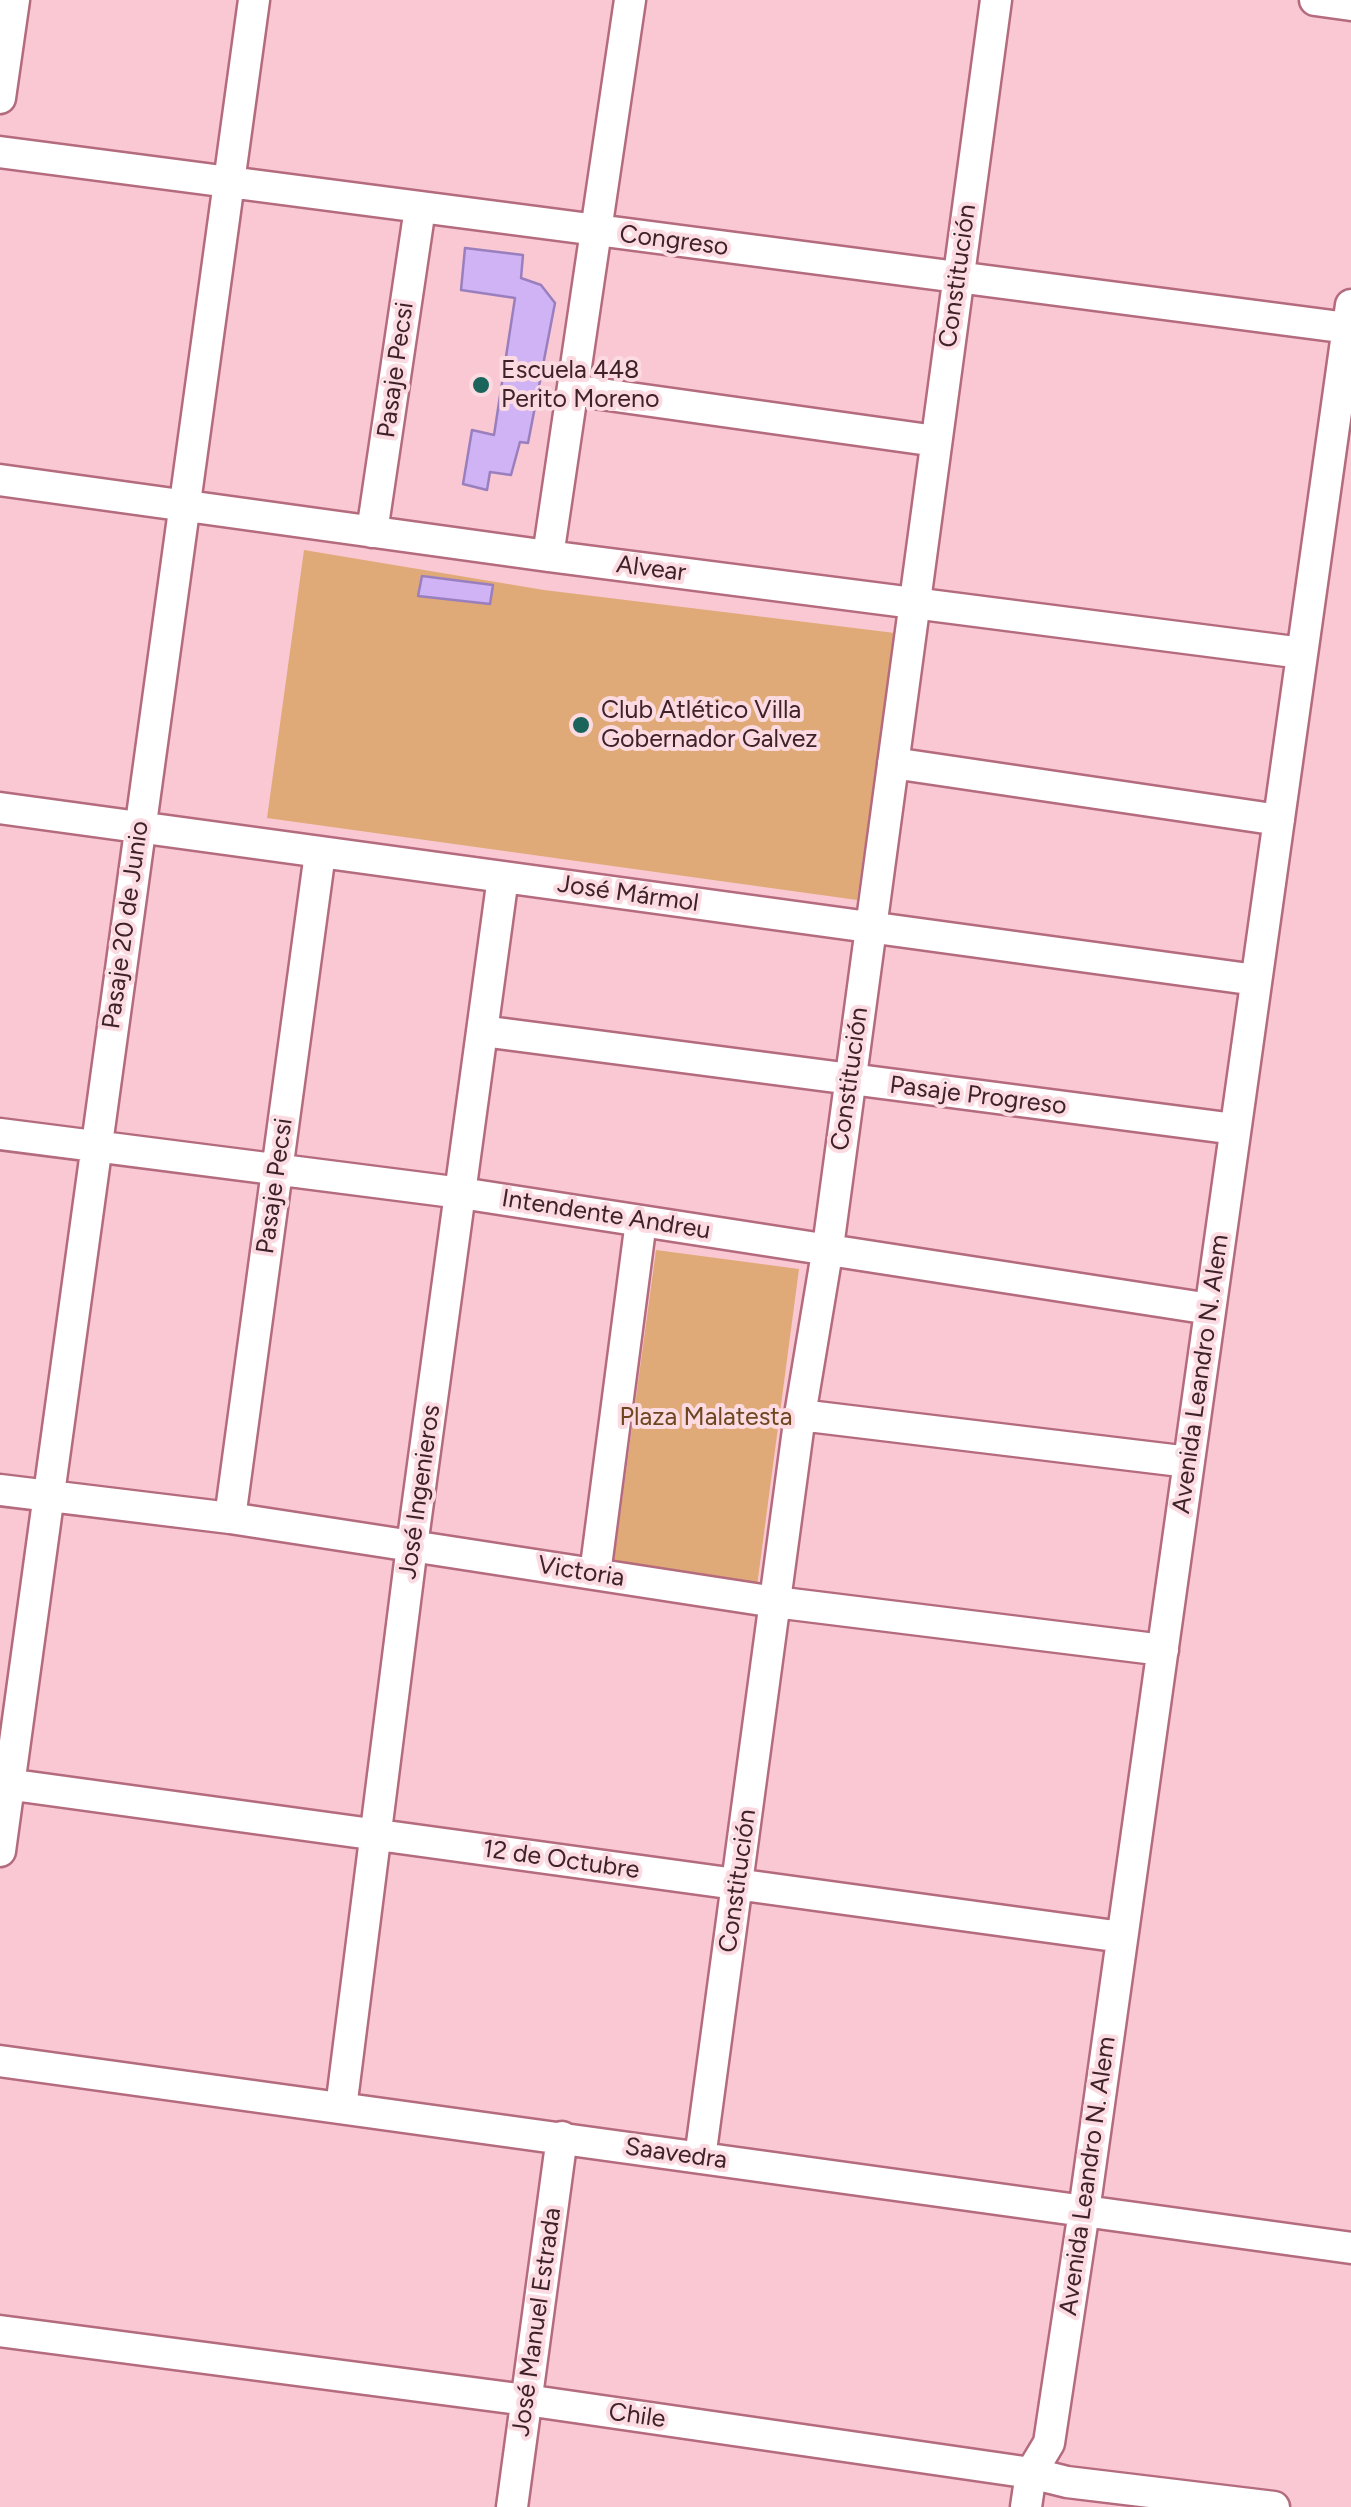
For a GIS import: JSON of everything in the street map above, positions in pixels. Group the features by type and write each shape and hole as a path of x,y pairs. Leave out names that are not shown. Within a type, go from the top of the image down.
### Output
{"street":[{"path":"0,98 14,0"},
{"name":"Pasaje 20 de Junio","path":"0,1851 4,1784 48,1496 254,0"},
{"path":"548,556 630,0"},
{"name":"Constitución","path":"700,2158 800,1415 828,1247 996,0"},
{"path":"1314,0 1351,5"},
{"name":"Congreso","path":"0,152 958,277 1349,317"},
{"name":"Pasaje Pecsi","path":"372,532 420,208"},
{"name":"Avenida Leandro N. Alem","path":"1026,2507 1031,2472 1049,2443 1084,2211 1349,317"},
{"path":"573,390 936,441"},
{"name":"Alvear","path":"0,480 548,556 1302,653"},
{"path":"893,763 1279,820"},
{"name":"José Mármol","path":"0,808 1256,980"},
{"name":"Pasaje Pecsi","path":"230,1518 320,853"},
{"name":"José Ingenieros","path":"341,2108 412,1546 504,877"},
{"name":"Pasaje Progreso","path":"482,1031 1236,1130"},
{"name":"Intendente Andreu","path":"0,1134 461,1193 1210,1309"},
{"path":"595,1574 641,1221"},
{"path":"800,1415 1189,1462"},
{"name":"Victoria","path":"0,1490 230,1518 775,1602 1163,1650"},
{"name":"12 de Octubre","path":"4,1784 1122,1937"},
{"name":"Saavedra","path":"0,2061 1351,2248"},
{"name":"José Manuel Estrada","path":"512,2507 562,2137"},
{"name":"Chile","path":"0,2332 526,2400 1031,2472 1065,2495 1274,2507"},
{"path":"1049,2443 1065,2495"}],"green space":[{"name":"Club Atlético Villa Gobernador Galvez","path":"304,550 544,590 895,633 857,900 267,818"},
{"name":"Plaza Malatesta","path":"656,1250 799,1269 757,1586 613,1567"}],"building":[{"path":"465,248 523,255 521,278 541,285 555,303 528,443 520,442 511,475 490,472 487,490 463,484 472,430 494,435 515,298 461,290"},
{"path":"422,576 493,585 490,604 418,596"}],"place":[{"name":"Escuela 448 Perito Moreno","path":"481,385"},
{"name":"Club Atlético Villa Gobernador Galvez","path":"581,725"}]}
